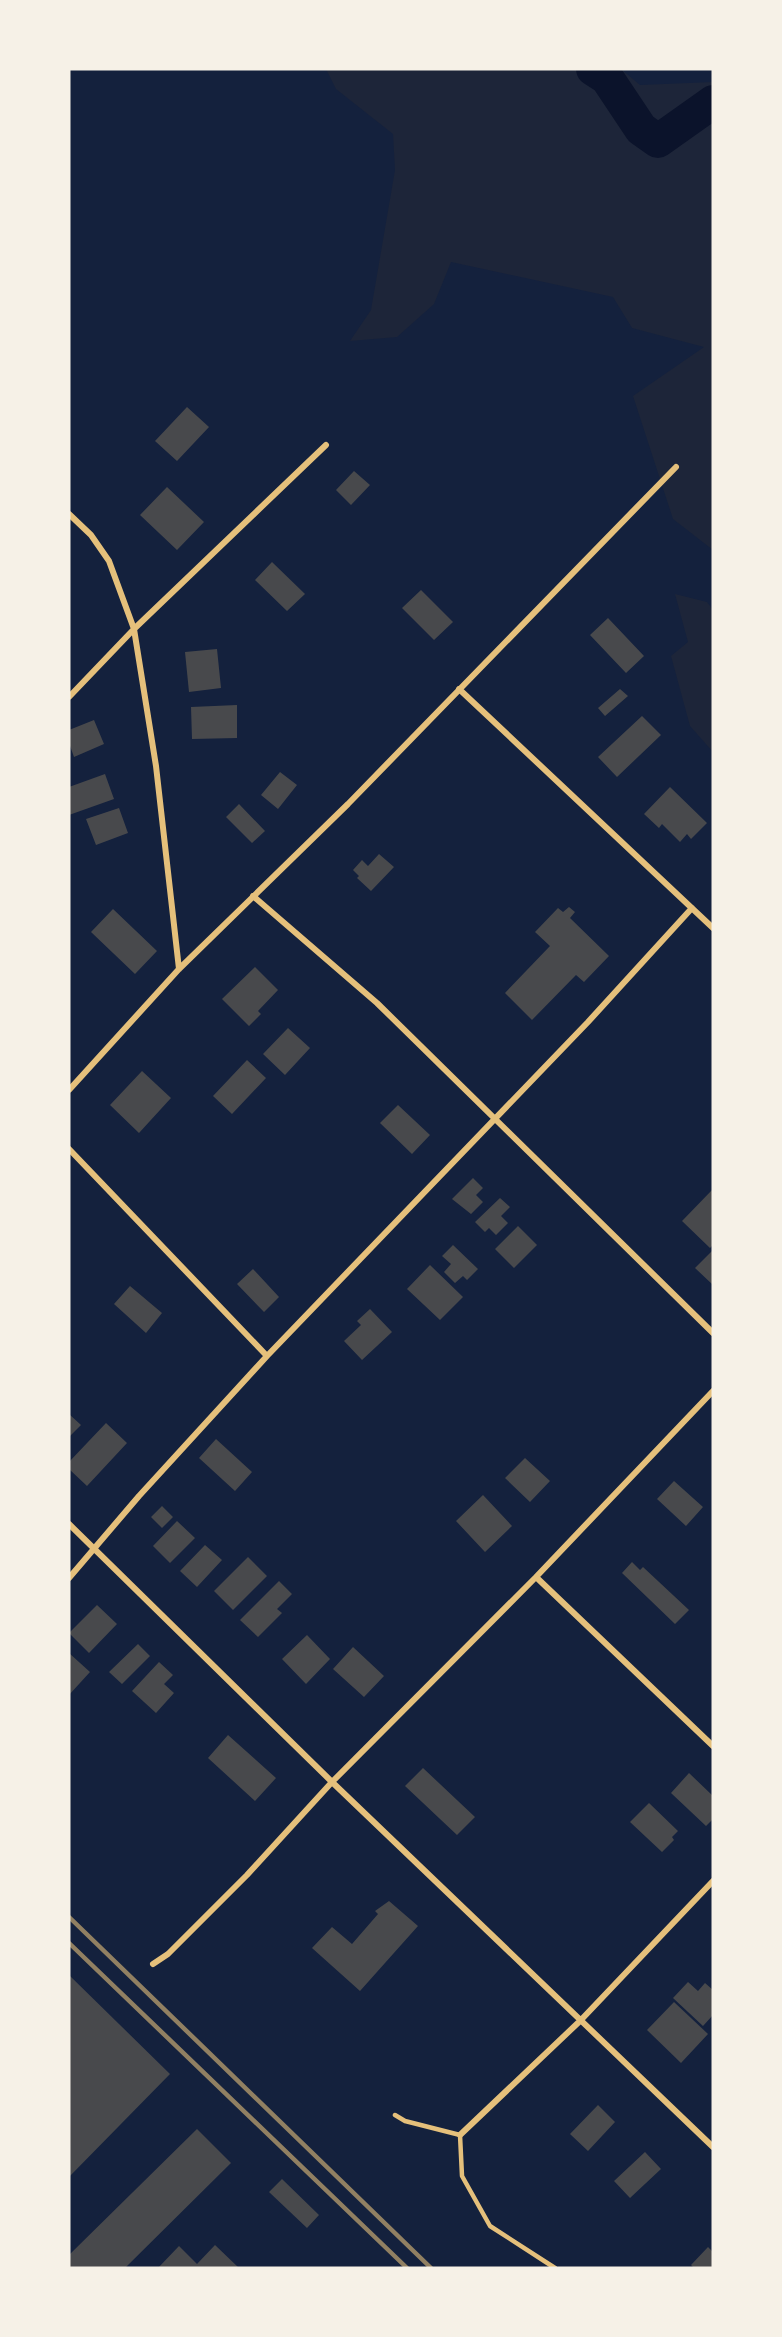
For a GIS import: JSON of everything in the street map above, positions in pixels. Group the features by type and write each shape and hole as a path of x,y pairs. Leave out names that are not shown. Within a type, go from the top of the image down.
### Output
{"street":[{"path":"69,697 134,629 326,445"},
{"path":"69,1090 154,1000 179,969 348,804 676,467"},
{"path":"69,514 91,534 109,561 134,629 156,766 179,969"},
{"path":"459,689 713,928"},
{"path":"253,896 377,1003 713,1333"},
{"path":"69,1578 139,1496 267,1356 494,1120 692,908"},
{"path":"69,1149 267,1356"},
{"path":"153,1964 168,1954 241,1882 332,1782 536,1577 713,1391"},
{"path":"69,1524 332,1782 713,2147"},
{"path":"536,1577 713,1746"},
{"path":"460,2135 580,2021 713,1881"}],"lane":[{"path":"395,2115 405,2121 460,2135 462,2176 490,2226 555,2268"}],"shaded area":[{"path":"326,69 621,69 640,85 713,82 713,550 673,519 633,396 704,347 632,328 613,297 451,262 434,304 397,337 350,341 371,310 395,170 393,134 336,89"},
{"path":"675,594 707,602 713,610 713,752 690,726 671,656 688,642"}],"building":[{"path":"187,407 209,427 177,461 155,441"},
{"path":"354,471 370,485 351,505 336,490"},
{"path":"167,487 204,522 177,550 140,515"},
{"path":"272,562 305,594 287,611 255,580"},
{"path":"421,590 453,622 434,640 402,608"},
{"path":"608,618 644,656 626,673 590,635"},
{"path":"217,649 221,688 189,692 185,652"},
{"path":"620,689 628,696 605,716 598,708"},
{"path":"237,705 237,738 192,739 191,707"},
{"path":"642,716 661,735 617,777 598,757"},
{"path":"94,720 104,744 74,757 69,743 69,730"},
{"path":"280,772 297,785 278,809 261,795"},
{"path":"105,774 114,799 69,815 69,787"},
{"path":"670,787 707,823 691,839 687,834 680,842 662,824 659,828 644,814"},
{"path":"239,804 265,831 252,843 226,817"},
{"path":"119,808 128,833 96,845 86,819"},
{"path":"379,854 394,867 371,891 357,878 359,876 353,870 362,860 368,866"},
{"path":"569,907 575,912 570,918 609,956 584,982 576,975 532,1020 505,993 550,946 535,932 558,908 563,912"},
{"path":"113,909 157,951 135,974 91,932"},
{"path":"255,967 278,990 258,1011 261,1014 249,1026 222,999"},
{"path":"288,1028 310,1048 285,1075 263,1054"},
{"path":"247,1060 266,1078 232,1114 213,1096"},
{"path":"142,1071 171,1098 139,1133 110,1105"},
{"path":"398,1105 430,1135 412,1154 380,1123"},
{"path":"473,1178 483,1188 476,1195 483,1202 471,1214 452,1199"},
{"path":"713,1189 713,1245 710,1248 682,1221"},
{"path":"500,1198 510,1207 501,1216 508,1223 496,1235 489,1228 485,1232 475,1222"},
{"path":"518,1226 537,1245 514,1268 495,1249"},
{"path":"453,1245 478,1269 467,1280 463,1276 455,1283 444,1272 451,1264 442,1256"},
{"path":"713,1250 713,1285 695,1268"},
{"path":"430,1265 463,1297 440,1320 407,1289"},
{"path":"253,1269 279,1297 264,1312 237,1284"},
{"path":"130,1286 162,1313 146,1333 114,1304"},
{"path":"370,1309 392,1332 362,1360 344,1341 361,1325 357,1321"},
{"path":"69,1414 81,1425 69,1437"},
{"path":"106,1423 127,1443 87,1486 69,1469 69,1462"},
{"path":"216,1439 252,1472 235,1491 199,1458"},
{"path":"525,1458 550,1481 530,1502 505,1478"},
{"path":"674,1481 703,1507 686,1526 657,1499"},
{"path":"483,1495 512,1526 485,1552 456,1521"},
{"path":"162,1506 173,1517 162,1528 151,1517"},
{"path":"177,1521 195,1538 170,1563 153,1546"},
{"path":"205,1545 222,1560 197,1587 180,1571"},
{"path":"248,1557 267,1576 233,1610 214,1591"},
{"path":"632,1562 640,1570 643,1567 689,1610 675,1624 622,1573"},
{"path":"279,1581 292,1594 277,1609 282,1613 258,1637 240,1620"},
{"path":"97,1605 117,1624 89,1653 69,1633"},
{"path":"307,1635 330,1659 306,1684 282,1659"},
{"path":"138,1644 150,1656 122,1684 109,1672"},
{"path":"353,1647 384,1676 364,1697 333,1669"},
{"path":"69,1653 90,1672 69,1695"},
{"path":"159,1662 173,1675 164,1684 174,1693 156,1713 132,1691"},
{"path":"228,1735 276,1778 255,1801 208,1758"},
{"path":"423,1768 475,1817 457,1835 405,1786"},
{"path":"689,1773 713,1796 713,1819 706,1826 671,1793"},
{"path":"649,1803 678,1831 672,1837 674,1840 662,1852 630,1822"},
{"path":"389,1901 418,1926 360,1991 312,1948 332,1927 352,1944 378,1914 375,1911"},
{"path":"69,1975 170,2074 69,2177"},
{"path":"688,1982 698,1991 705,1983 713,1990 713,2015 703,2026 673,1998"},
{"path":"674,2002 708,2034 681,2063 647,2030"},
{"path":"598,2105 615,2122 588,2151 570,2134"},
{"path":"197,2129 231,2163 125,2268 69,2268 69,2255"},
{"path":"645,2152 661,2169 630,2198 614,2181"},
{"path":"282,2179 319,2215 307,2228 269,2192"},
{"path":"215,2245 239,2268 158,2268 179,2246 197,2264"},
{"path":"708,2247 713,2252 713,2268 694,2268 691,2265"}],"waterway":[{"path":"593,69 607,78 641,129 658,141 713,102"}],"railway":[{"path":"69,1917 431,2268"},
{"path":"69,1943 407,2268"}]}
